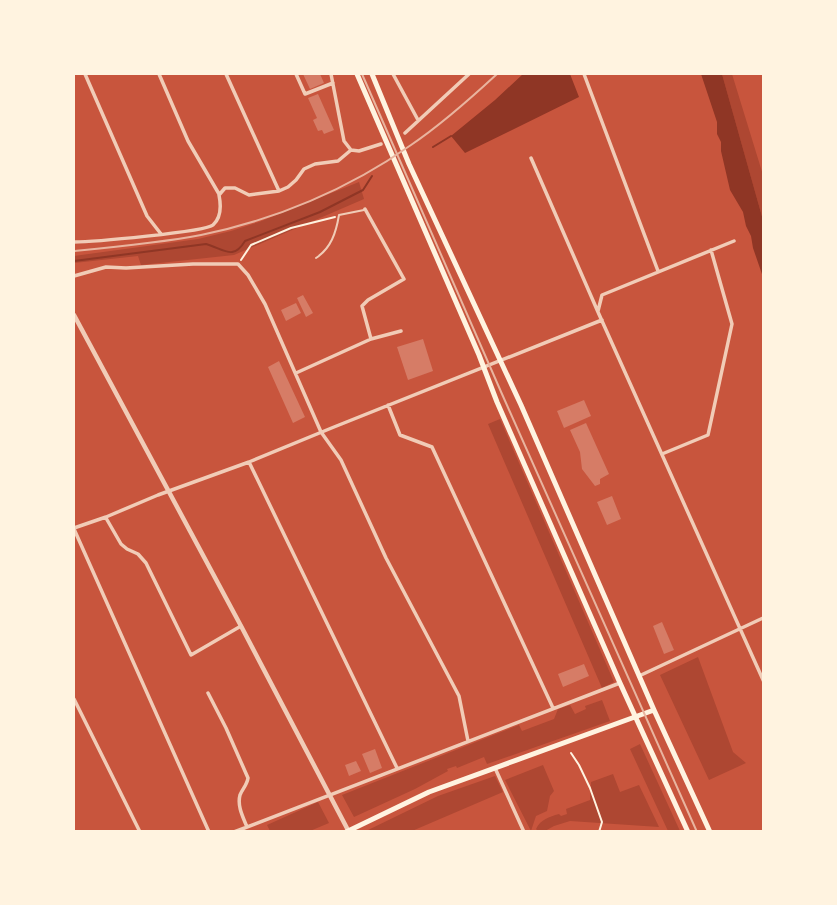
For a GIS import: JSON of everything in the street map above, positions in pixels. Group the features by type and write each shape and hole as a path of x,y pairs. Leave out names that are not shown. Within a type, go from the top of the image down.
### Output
{"main road":[{"path":"357,74 497,402 688,831"},
{"path":"372,74 409,164 501,361 710,831"},
{"path":"347,831 429,792 654,710"}],"street":[{"path":"85,74 147,216 161,234"},
{"path":"74,242 211,228 218,219 221,205 219,195 188,141 159,74"},
{"path":"226,74 279,191"},
{"path":"296,74 305,94 332,83"},
{"path":"331,74 344,141 351,150 359,151 381,144"},
{"path":"393,74 418,120"},
{"path":"405,133 469,74"},
{"path":"584,74 658,271"},
{"path":"219,195 225,188 235,188 249,195 279,191 296,180 304,169 316,164 338,161 351,150"},
{"path":"531,158 764,682"},
{"path":"365,209 404,279 362,306 372,339"},
{"path":"598,312 602,295 734,241"},
{"path":"662,454 708,435 732,324 711,250"},
{"path":"74,276 106,267 193,264 238,264 248,275 265,304 321,432 341,460 386,558 459,696 468,741"},
{"path":"74,315 241,626 347,831"},
{"path":"209,831 74,529 249,462 602,320"},
{"path":"296,373 372,339 401,331"},
{"path":"388,405 400,435 432,447 553,708"},
{"path":"249,462 397,768"},
{"path":"106,517 121,544 138,554 146,563 191,655 241,626"},
{"path":"639,676 763,618"},
{"path":"234,831 620,683"},
{"path":"208,694 248,778 239,803 247,827"},
{"path":"74,699 140,831"},
{"path":"495,768 524,831"}],"lane":[{"path":"316,258 330,246 339,215 365,209"}],"path":[{"path":"238,264 251,245 291,228 339,215"},
{"path":"571,753 594,799 602,822 599,831"}],"shaded area":[{"path":"523,74 570,74 579,97 465,153 451,136"},
{"path":"701,74 722,74 763,220 763,277 743,212 730,190 717,134 717,122"},
{"path":"722,74 732,74 763,175 763,220"},
{"path":"359,182 364,199 234,255 141,265 138,256 74,263 74,256 198,239 231,231"},
{"path":"500,419 614,682 602,688 488,424"},
{"path":"698,657 733,752 746,763 709,780 660,675"},
{"path":"602,700 610,721 487,764 484,757 457,768 447,769 448,771 415,789 354,817 342,795 519,725 522,731 554,719 558,709 570,705 575,714 586,709 585,706"},
{"path":"640,744 680,831 668,831 630,749"},
{"path":"543,765 554,791 550,796 547,811 536,816 531,831 505,780"},
{"path":"613,774 620,792 639,785 659,827 570,821 545,831 536,829 546,819 567,814 566,809 590,800 591,782"},
{"path":"495,776 503,792 412,831 366,831 438,796"},
{"path":"318,802 329,823 310,831 270,831 267,825"}],"building":[{"path":"303,74 320,74 324,83 310,89"},
{"path":"318,94 334,130 324,134 322,130 318,131 313,120 317,118 308,98"},
{"path":"303,295 313,313 306,317 297,298"},
{"path":"296,303 301,313 286,321 281,310"},
{"path":"423,339 433,371 408,380 397,347"},
{"path":"279,361 305,417 293,423 268,367"},
{"path":"584,400 591,416 564,428 557,411"},
{"path":"586,423 609,474 595,486 582,469 580,452 570,430"},
{"path":"612,496 621,519 607,525 597,502"},
{"path":"662,622 674,650 664,654 653,626"},
{"path":"584,664 589,676 563,687 558,674"},
{"path":"375,749 382,768 370,773 362,754"},
{"path":"356,761 361,771 349,776 345,765"}],"waterway":[{"path":"433,147 451,136"},
{"path":"74,261 206,244 223,251 236,251 245,241 320,212 363,190 372,176"}],"tram line":[{"path":"362,74 697,832"}],"railway":[{"path":"74,251 201,235 284,212 337,189 387,161 434,129 497,74"}]}
